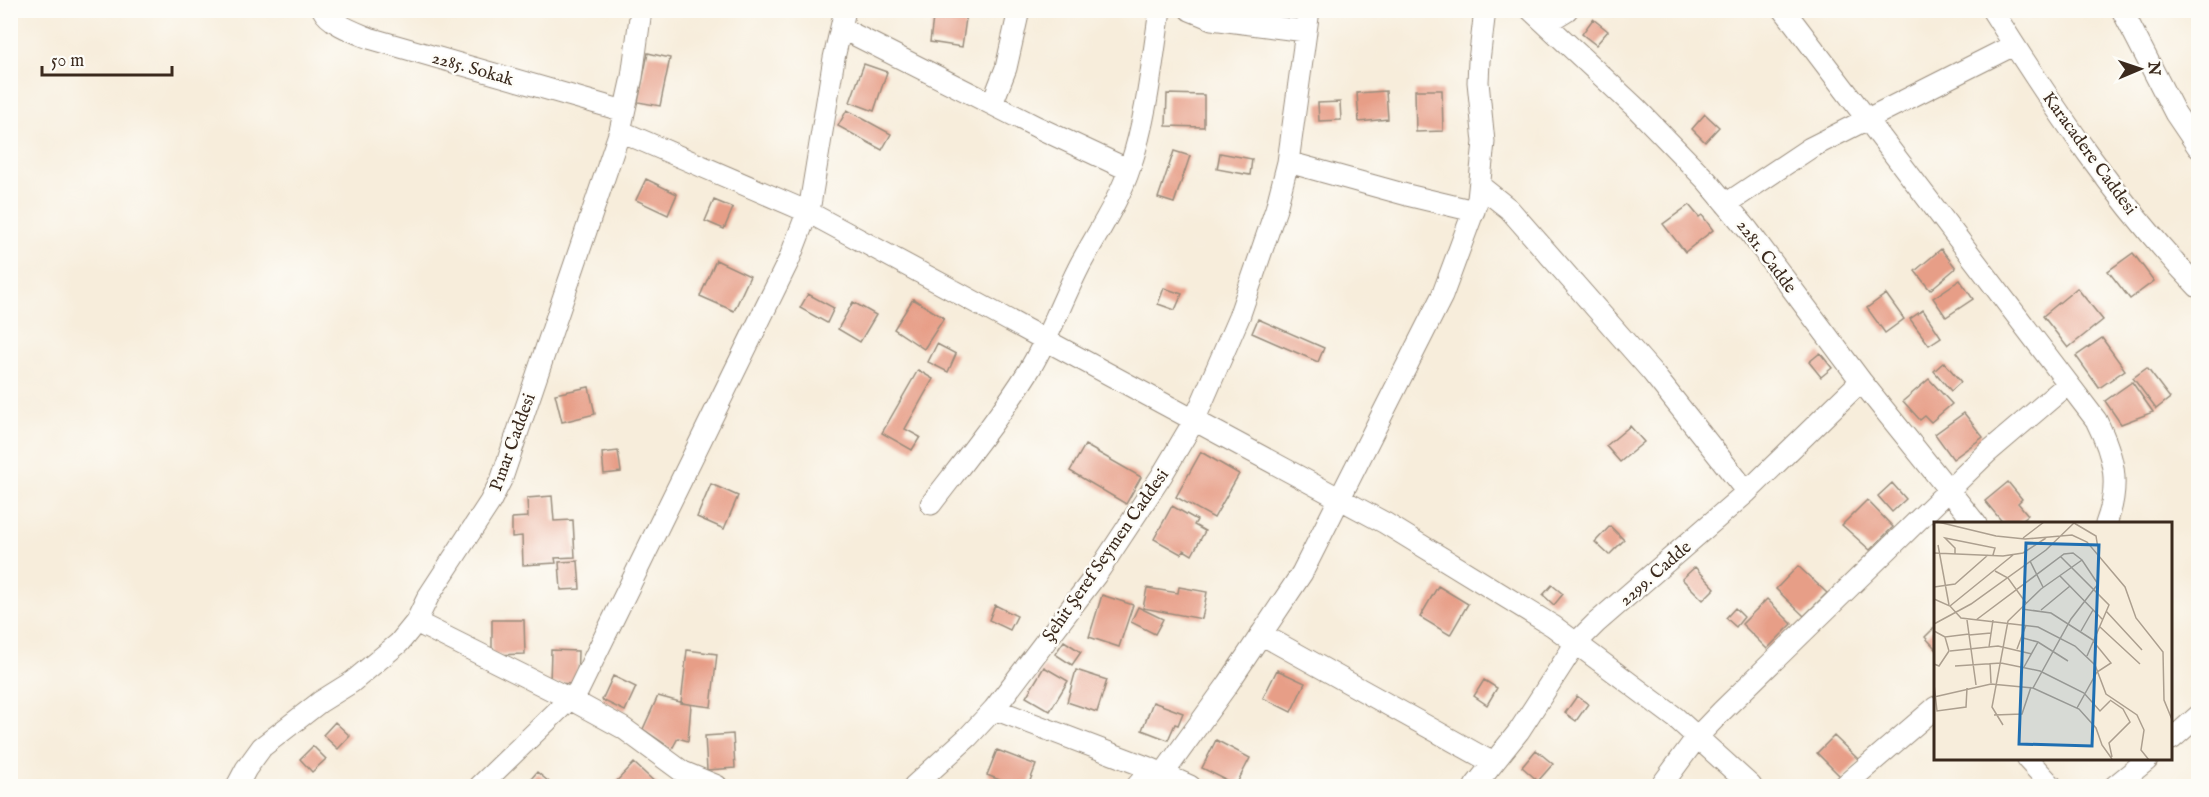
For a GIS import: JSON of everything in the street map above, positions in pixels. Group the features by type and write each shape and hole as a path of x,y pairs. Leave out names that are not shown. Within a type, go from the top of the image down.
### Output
{"street":[{"name":"Pınar Caddesi","path":"237,786 262,747 399,643 416,622 428,597 490,502 502,478 622,121 632,77 641,10"},
{"path":"992,104 1005,68 1019,10"},
{"path":"931,504 993,425 1029,371 1129,170 1142,121 1160,10"},
{"path":"1190,10 1212,19 1307,21"},
{"path":"1137,786 1157,771 1215,703 1302,573 1442,296 1474,211 1480,186 1484,142 1478,82 1485,10"},
{"path":"1539,17 1567,10"},
{"path":"1784,10 2096,420 2113,460 2114,495 2107,522"},
{"name":"Karacadere Caddesi","path":"1992,10 2014,45 2142,225 2199,287"},
{"path":"2122,10 2175,113 2199,147"},
{"name":"2285. Sokak","path":"324,13 342,26 369,38 622,121 808,212 1341,499 1385,523 1523,607 1576,643 1676,718 1751,786"},
{"name":"2281. Cadde","path":"1539,17 1677,150 1726,204 1861,381 1974,522"},
{"path":"480,786 578,691 789,260 808,212 843,19 992,104 1129,170"},
{"name":"Şehit Şeref Seymen Caddesi","path":"914,786 960,745 994,709 1108,557 1162,475 1194,421 1239,317 1259,263 1288,162 1307,21"},
{"path":"1726,204 1810,148 2014,45"},
{"path":"1288,162 1474,211"},
{"path":"1480,186 1509,209 1644,364 1747,492"},
{"name":"2299. Cadde","path":"1475,786 1530,714 1576,643 1747,492 1861,381"},
{"path":"1661,786 1697,737 1987,453 2068,384"},
{"path":"416,622 570,699 622,728 678,779 717,786"},
{"path":"1261,634 1493,763"},
{"path":"994,709 1157,771 1190,786"},
{"path":"1844,786 1934,709"},
{"path":"2173,738 2199,716"},
{"path":"2030,761 2052,786"},
{"path":"2115,786 2145,761"}],"building":[{"path":"934,10 967,11 962,47 930,42"},
{"path":"1593,19 1608,31 1596,45 1582,34"},
{"path":"648,53 670,58 660,106 638,102"},
{"path":"864,64 887,72 874,111 850,102"},
{"path":"1415,90 1442,90 1443,131 1416,132"},
{"path":"1386,91 1388,119 1359,122 1357,93"},
{"path":"1167,94 1204,95 1204,127 1166,126"},
{"path":"1340,102 1341,120 1319,121 1318,103"},
{"path":"847,110 891,134 882,150 838,126"},
{"path":"1705,114 1719,127 1705,142 1692,129"},
{"path":"1174,151 1190,156 1174,203 1158,198"},
{"path":"1220,153 1252,159 1250,175 1217,169"},
{"path":"646,179 677,194 668,215 636,200"},
{"path":"714,200 733,208 724,229 705,221"},
{"path":"1689,205 1699,217 1702,215 1713,230 1685,252 1663,224"},
{"path":"1941,249 1956,268 1930,290 1915,271"},
{"path":"2133,253 2154,281 2130,299 2108,271"},
{"path":"716,260 750,276 734,311 700,296"},
{"path":"1960,280 1973,299 1946,317 1933,298"},
{"path":"1164,288 1182,294 1175,310 1158,304"},
{"path":"2077,288 2103,320 2068,348 2043,316"},
{"path":"808,294 834,308 827,323 800,308"},
{"path":"1886,294 1904,319 1885,333 1867,308"},
{"path":"913,299 944,318 924,349 894,329"},
{"path":"853,302 876,315 860,342 838,329"},
{"path":"1923,310 1941,337 1929,345 1910,319"},
{"path":"1258,319 1324,348 1318,362 1252,333"},
{"path":"2102,338 2125,370 2099,388 2076,356"},
{"path":"937,344 956,354 948,372 928,362"},
{"path":"1820,353 1832,368 1821,377 1809,362"},
{"path":"1944,362 1961,382 1951,391 1934,371"},
{"path":"2147,368 2170,398 2156,409 2133,378"},
{"path":"918,370 933,379 905,429 920,437 912,450 882,433"},
{"path":"1929,379 1952,404 1931,422 1925,416 1920,420 1903,401"},
{"path":"2132,382 2153,412 2121,424 2105,401"},
{"path":"589,387 595,414 562,422 555,394"},
{"path":"1964,413 1983,437 1953,459 1935,434"},
{"path":"1630,426 1644,442 1620,462 1606,446"},
{"path":"1085,445 1141,477 1126,504 1070,471"},
{"path":"618,451 621,472 604,474 602,453"},
{"path":"1201,452 1239,474 1214,518 1176,497"},
{"path":"2008,482 2022,499 2018,503 2028,515 2019,522 2002,522 1985,501"},
{"path":"1892,483 1906,499 1892,512 1878,496"},
{"path":"711,484 738,496 724,529 697,517"},
{"path":"552,496 554,521 573,520 575,557 555,558 556,563 523,565 522,536 512,537 512,518 528,517 527,498"},
{"path":"1867,500 1893,527 1870,550 1842,525"},
{"path":"1172,506 1197,520 1194,525 1205,531 1192,555 1184,550 1181,554 1154,539"},
{"path":"1610,526 1624,540 1609,555 1595,542"},
{"path":"578,561 580,589 561,590 559,562"},
{"path":"1798,566 1827,593 1804,616 1776,589"},
{"path":"1695,567 1715,588 1703,600 1682,579"},
{"path":"1552,585 1563,594 1554,605 1543,595"},
{"path":"1438,586 1468,604 1450,635 1420,617"},
{"path":"1179,587 1207,592 1202,619 1143,608 1147,588 1178,593"},
{"path":"1102,595 1133,605 1119,647 1089,637"},
{"path":"1767,599 1792,624 1767,649 1742,624"},
{"path":"995,605 1017,616 1010,630 989,620"},
{"path":"1138,607 1163,619 1155,634 1131,622"},
{"path":"1735,608 1744,617 1736,627 1726,618"},
{"path":"492,620 524,620 525,654 492,655"},
{"path":"1934,628 1934,647 1925,637"},
{"path":"1064,641 1081,652 1072,665 1055,654"},
{"path":"551,650 578,651 577,684 550,683"},
{"path":"687,650 717,654 711,707 681,703"},
{"path":"1044,667 1068,681 1050,711 1026,697"},
{"path":"1076,670 1107,680 1097,712 1067,702"},
{"path":"1277,670 1305,683 1291,712 1263,698"},
{"path":"613,676 636,687 625,711 602,700"},
{"path":"1484,680 1497,688 1487,705 1474,696"},
{"path":"658,696 691,705 688,741 678,738 672,749 643,729"},
{"path":"1577,696 1588,704 1576,721 1565,713"},
{"path":"1153,702 1183,713 1168,740 1142,730"},
{"path":"335,722 350,736 338,749 323,735"},
{"path":"733,734 735,768 707,770 705,736"},
{"path":"1834,736 1859,760 1842,778 1817,753"},
{"path":"1216,740 1250,758 1236,785 1202,768"},
{"path":"313,746 326,759 312,772 300,759"},
{"path":"997,750 1036,765 1028,786 1015,786 987,775"},
{"path":"1536,750 1553,764 1538,781 1522,767"},
{"path":"634,763 659,786 612,786"},
{"path":"537,772 554,786 525,786"}]}
